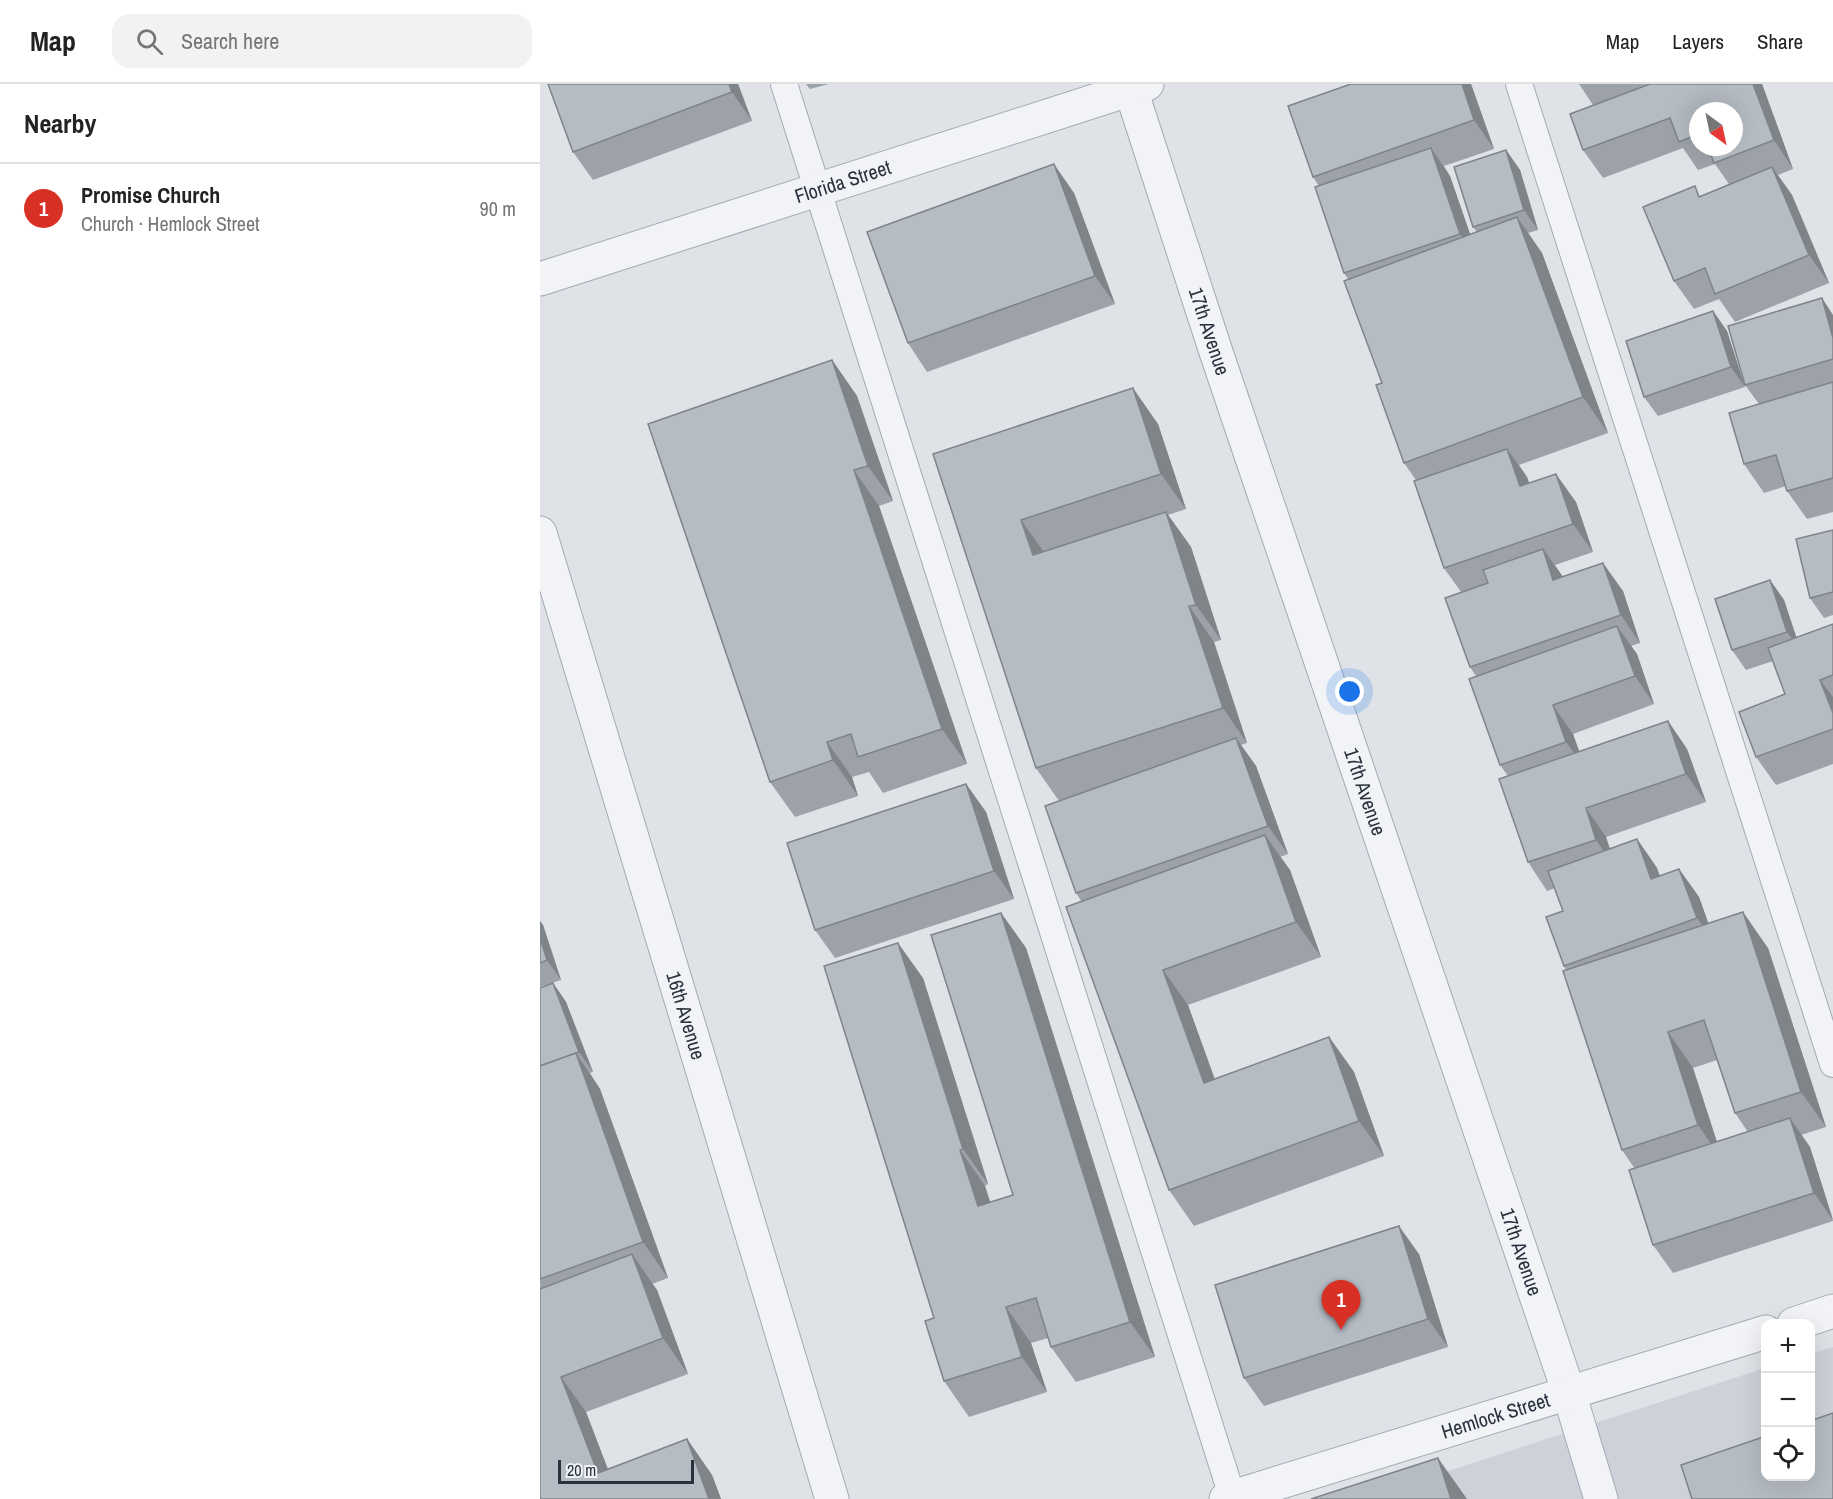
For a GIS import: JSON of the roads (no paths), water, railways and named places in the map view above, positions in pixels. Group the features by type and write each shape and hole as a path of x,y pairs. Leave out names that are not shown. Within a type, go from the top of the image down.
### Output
{"street":[{"name":"Florida Street","path":"540,279 1136,86"},
{"name":"17th Avenue","path":"1136,86 1215,350 1569,1393 1601,1499"},
{"name":"16th Avenue","path":"540,533 832,1499"},
{"path":"1807,1319 1833,1311"},
{"name":"Hemlock Street","path":"1231,1498 1761,1334"}],"lane":[{"path":"784,84 1231,1498"},
{"path":"1519,84 1833,1064"}],"place":[{"name":"Promise Church","path":"1341,1330"}]}
